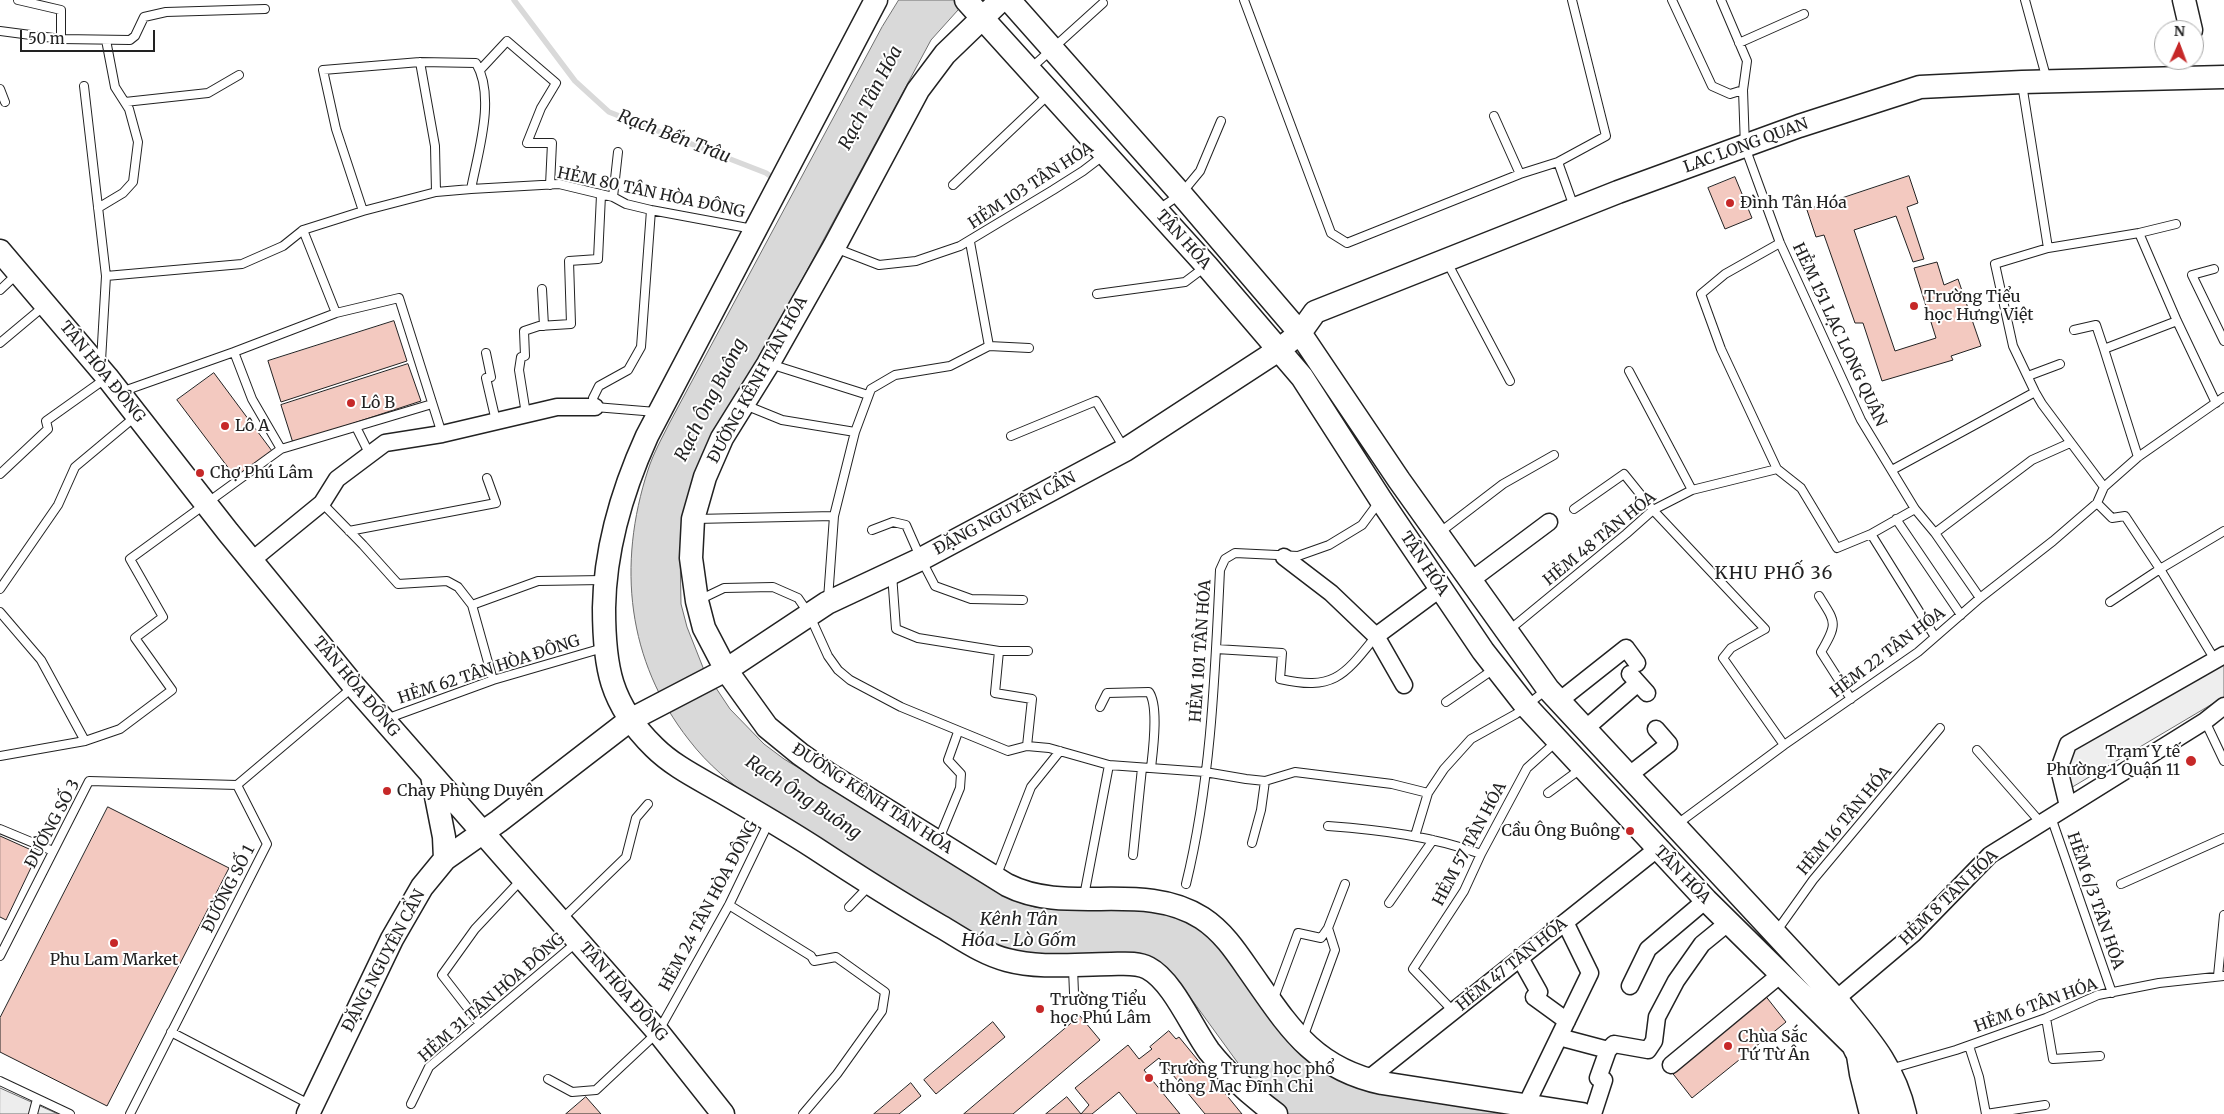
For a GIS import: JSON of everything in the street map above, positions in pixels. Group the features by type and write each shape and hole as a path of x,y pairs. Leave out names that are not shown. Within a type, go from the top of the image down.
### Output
{"main road":[{"path":"876,0 659,412 633,467 621,499 608,553 604,580 604,648 607,668 617,697 630,720 654,747 677,765 770,820 870,886 992,954 1007,960 1029,964 1136,964 1148,968 1158,976 1176,998 1192,1027 1210,1052 1252,1096 1276,1114"},
{"name":"ĐƯỜNG KÊNH TÂN HÓA","path":"1001,0 974,8 945,54 918,90 834,247 768,364 722,438 705,477 693,520 691,558 697,601 704,628 726,670 767,727 800,754 937,843 1019,891 1044,898 1146,899 1174,904 1195,914 1217,929 1229,942 1302,1042 1325,1062 1367,1080 1582,1114"},
{"name":"TÂN HÓA","path":"1009,0 1300,333 1470,581 1554,695 1836,999 1874,1046 1883,1073 1905,1114"},
{"path":"2184,0 2189,20"},
{"name":"TÂN HÓA","path":"974,8 1049,93 1106,152 1280,349 1302,377 1381,500 1496,668 1526,706 1706,900 1857,1049"},
{"name":"LAC LONG QUAN","path":"1280,349 1300,333 1315,312 1574,209 1799,126 1920,87 2047,82 2182,70"},
{"name":"LAC LONG QUAN","path":"2197,70 2224,77"},
{"name":"TÂN HÒA ĐÔNG","path":"0,251 109,379 250,560 354,686 658,1032 723,1114"},
{"name":"ĐẶNG NGUYÊN CẨN","path":"310,1110 392,939 422,887 444,859 483,832 630,720 726,670 818,609 920,559 1125,450 1280,349"},
{"path":"432,775 444,837 444,859"},
{"path":"1857,1049 1883,1073 1886,1114"},
{"path":"1857,1049 1860,1074 1871,1114"}],"street":[{"path":"250,560 322,503 337,479 385,443 442,434 557,407 595,407"},
{"path":"1470,581 1550,522"},
{"path":"1284,557 1331,593 1376,636 1404,686"},
{"path":"1376,636 1441,588"},
{"path":"1554,695 1626,648 1638,678 1585,729"},
{"path":"2068,806 2059,769 2068,744 2220,657"},
{"name":"HẺM 8 TÂN HÓA","path":"1836,999 1913,934 1990,855 2205,721 2224,706"},
{"path":"1628,776 1669,744 1656,729"},
{"name":"HẺM 47 TÂN HÓA","path":"1367,1080 1657,849"},
{"path":"1630,986 1648,948 1706,900"},
{"path":"1526,1106 1590,972 1565,922"},
{"path":"1592,1114 1604,1080 1598,1078 1608,1050 1614,1044 1648,1050 1654,1041 1657,1017 1676,981 1702,944 1729,922"},
{"path":"1520,958 1539,992 1534,997 1567,1021"},
{"path":"1671,1065 1781,974"},
{"path":"1559,1037 1608,1050"}],"lane":[{"path":"18,0 61,10 61,39"},
{"path":"1244,0 1331,233 1346,244 1520,174 1558,162 1606,136 1572,0"},
{"path":"1672,0 1712,86 1730,94 1744,90"},
{"name":"HẺM 151 LẠC LONG QUÂN","path":"1721,0 1747,61 1744,90 1745,147 1780,243 1862,420 1916,509 1980,598"},
{"path":"2025,0 2047,82"},
{"path":"1028,70 1053,50 1103,3"},
{"path":"0,32 61,39 130,40 136,36 144,17 166,12 265,10"},
{"path":"1740,43 1804,14"},
{"path":"98,208 123,193 133,182 138,142 129,109 115,87 106,40"},
{"path":"480,70 507,41 556,83 540,108 527,143 552,143 550,185"},
{"path":"420,62 435,146 436,192"},
{"path":"363,211 336,129 323,70 420,62 476,63 484,82 484,119 471,189"},
{"path":"125,102 208,93 238,75"},
{"path":"2022,82 2048,248"},
{"path":"84,86 106,276 109,379"},
{"path":"0,89 4,102"},
{"path":"953,185 1049,93"},
{"path":"1494,116 1520,174"},
{"path":"1157,210 1180,194 1200,171 1221,121"},
{"path":"612,198 618,152"},
{"name":"HẺM 103 TÂN HÓA","path":"834,247 879,264 916,261 970,242 1083,171 1106,152"},
{"path":"1558,162 1574,209"},
{"name":"HẺM 80 TÂN HÒA ĐÔNG","path":"106,276 242,264 282,246 303,230 363,211 436,192 471,189 559,184 650,210 756,229"},
{"path":"526,414 519,370 521,357 525,356 524,331 544,326 570,324 569,262 598,259 601,195"},
{"path":"650,210 641,346 628,370 598,386 592,398 595,407 659,412"},
{"path":"2176,224 2139,233 2048,248 1995,264 2013,346 2042,404 2104,487 2138,458 2224,397"},
{"path":"303,230 336,313"},
{"path":"2139,233 2177,321 2216,403"},
{"name":"HẺM 103 TÂN HÓA","path":"970,242 990,346"},
{"path":"1780,243 1725,274 1701,294 1720,349 1777,469 1801,488 1837,548 1871,534 1916,509"},
{"path":"1446,260 1510,381"},
{"path":"1097,294 1185,282 1207,266"},
{"path":"2214,269 2192,275 2224,341"},
{"path":"0,290 18,272"},
{"path":"542,289 544,326"},
{"path":"0,474 48,429 46,422 109,379 234,352 336,313 399,298 442,434"},
{"path":"0,343 47,304"},
{"path":"2104,349 2177,321"},
{"path":"2074,330 2096,325 2138,458"},
{"path":"1029,348 990,346 950,366 895,375 871,389 855,432 834,516 818,609 828,656 838,670 850,680 900,707 1008,751 1027,746 1060,751 1109,765 1205,772 1265,780 1295,772 1392,784 1428,793"},
{"path":"234,352 252,399 281,449"},
{"path":"486,352 491,377 486,378 496,421"},
{"path":"768,364 868,395"},
{"path":"2028,376 2060,364"},
{"path":"1629,371 1692,490"},
{"path":"1892,470 2036,392"},
{"path":"1011,436 1096,401 1125,450"},
{"path":"0,756 85,741 120,729 172,690 136,638 163,617 130,559 281,449 432,404"},
{"path":"743,404 782,420 855,432"},
{"path":"0,589 58,505 75,467 137,416"},
{"path":"356,427 370,455"},
{"path":"1935,533 2032,460 2070,443"},
{"path":"1438,534 1502,484 1554,455"},
{"name":"HẺM 48 TÂN HÓA","path":"1506,632 1653,510 1692,490 1777,469"},
{"path":"1574,509 1624,474 1653,510 1765,629 1731,648 1723,658 1784,745"},
{"path":"349,531 496,503 487,478"},
{"name":"HẺM 22 TÂN HÓA","path":"1675,826 1784,745 1918,652 1980,598 2053,541 2097,503 2104,487"},
{"name":"HẺM 101 TÂN HÓA","path":"1186,884 1197,840 1216,649 1220,570 1225,559 1234,553 1284,557 1298,556 1329,545 1362,524 1381,500"},
{"path":"322,503 364,545 398,584 447,581 458,587 472,605 493,680"},
{"path":"2097,503 2112,518 2125,516 2220,657"},
{"path":"693,520 834,516"},
{"path":"1896,519 1961,615"},
{"path":"872,530 892,522 906,525 920,559 935,586 971,599 1024,600"},
{"path":"2110,602 2160,569 2224,531"},
{"path":"1871,534 1935,637"},
{"path":"892,572 896,629 918,638 999,651 1028,651"},
{"path":"472,605 538,581 604,580"},
{"path":"697,601 724,588 772,587 818,609"},
{"path":"1819,596 1833,619 1833,632 1821,652 1851,699"},
{"path":"0,612 41,660 85,741"},
{"path":"1216,649 1282,653 1280,679 1303,684 1326,682 1343,674 1376,636"},
{"name":"HẺM 62 TÂN HÒA ĐÔNG","path":"384,719 493,680 604,648"},
{"path":"999,651 995,693 1032,699 1027,746"},
{"path":"1446,702 1496,668"},
{"path":"237,785 354,686"},
{"path":"1100,708 1107,693 1149,692 1154,698 1154,743 1151,768"},
{"path":"1415,836 1428,793 1444,769 1471,739 1526,706 1554,695"},
{"path":"2205,721 2224,762"},
{"name":"HẺM 16 TÂN HÓA","path":"1774,934 1813,880 1940,728"},
{"path":"937,843 960,788 961,774 948,760 958,732"},
{"name":"HẺM 57 TÂN HÓA","path":"1453,1011 1413,969 1464,891 1481,854 1527,768 1558,741"},
{"path":"1976,750 2046,820"},
{"path":"996,878 1032,787 1060,751"},
{"path":"1083,899 1109,765"},
{"path":"1133,855 1142,768"},
{"path":"1548,793 1582,768"},
{"path":"1252,843 1261,810 1265,780"},
{"name":"ĐƯỜNG SỐ 3","path":"0,956 89,781 237,785"},
{"name":"ĐƯỜNG SỐ 1","path":"130,1114 267,844 237,785"},
{"path":"561,920 626,857 636,818 648,804"},
{"name":"HẺM 24 TÂN HÒA ĐÔNG","path":"548,1079 572,1092 596,1090 658,1032 729,905 770,820"},
{"name":"HẺM 6/3 TÂN HÓA","path":"2046,820 2112,993"},
{"path":"1328,826 1394,832 1452,843 1481,854"},
{"path":"0,829 54,851"},
{"path":"2121,884 2224,838"},
{"path":"1389,903 1433,840"},
{"path":"480,1024 442,975 475,929 523,877"},
{"path":"1272,1003 1298,933 1321,938 1328,928 1345,884"},
{"path":"849,908 870,886"},
{"path":"729,905 811,956 814,961 836,957 885,992 882,1011 838,1074 803,1114"},
{"path":"2221,976 2224,915"},
{"path":"1302,1042 1335,950 1328,928"},
{"name":"HẺM 31 TÂN HÒA ĐÔNG","path":"411,1104 429,1067 578,940"},
{"path":"1073,964 1074,993"},
{"name":"HẺM 6 TÂN HÓA","path":"1883,1073 1969,1046 2046,1018 2098,995 2159,983 2221,976"},
{"path":"2046,1018 2053,1059 2100,1056"},
{"path":"171,1032 310,1110"},
{"path":"1969,1046 1979,1077 1986,1114 2045,1105"},
{"path":"0,1081 70,1114"},
{"path":"33,1114 37,1099"}],"shaded area":[{"path":"2224,663 2224,697 2069,789 2066,767 2073,748"},
{"path":"0,1088 58,1114 0,1114"}],"water":[{"name":"Kênh Tân Hóa - Lò Gốm","path":"899,0 967,0 931,40 712,447 680,548 681,604 687,627 704,670 730,709 764,744 784,759 1015,900 1040,908 1154,911 1175,917 1196,928 1218,945 1293,1048 1319,1070 1351,1085 1511,1114 1288,1114 1251,1081 1179,982 1159,967 1009,956 756,802 704,758 668,710 652,678 641,645 634,611 631,576 638,506 648,470 670,422 882,27"}],"building":[{"path":"1909,176 1918,203 1907,207 1924,259 1913,262 1896,216 1854,230 1895,351 1936,338 1914,268 1937,262 1944,285 1958,279 1981,346 1951,356 1953,360 1882,381 1863,323 1855,323 1824,235 1816,237 1807,210"},
{"name":"Đình Tân Hóa","path":"1735,177 1752,218 1725,229 1708,188"},
{"path":"394,321 407,361 281,402 268,361"},
{"name":"Lô B","path":"408,364 421,401 293,443 281,405"},
{"name":"Lô A","path":"214,373 272,451 236,478 177,400"},
{"name":"Phu Lam Market","path":"108,807 229,868 107,1106 0,1052 0,1018"},
{"path":"0,836 38,853 6,920 0,917"},
{"name":"Chùa Sắc Tứ Từ Ân","path":"1764,994 1786,1022 1692,1098 1670,1070"},
{"path":"1080,1016 1100,1040 1013,1114 964,1114"},
{"path":"993,1022 1005,1037 936,1094 924,1080"},
{"path":"1169,1031 1176,1039 1179,1037 1242,1114 1205,1114 1159,1058 1144,1070 1180,1114 1137,1114 1119,1092 1092,1114 1081,1114 1089,1105 1075,1088 1128,1045 1139,1059 1152,1049 1150,1047"},
{"path":"911,1083 921,1096 899,1114 874,1114"},
{"path":"586,1097 601,1114 566,1114"},
{"path":"1067,1097 1081,1114 1046,1114"}],"waterway":[{"name":"Rạch Bến Trâu","path":"514,0 575,81 609,112 766,173 776,180"}],"place":[{"name":"Đình Tân Hóa","path":"1730,203"},
{"name":"Trường Tiểu học Hưng Việt","path":"1914,306"},
{"name":"Lô B","path":"351,403"},
{"name":"Lô A","path":"225,426"},
{"name":"Chợ Phú Lâm","path":"200,473"},
{"name":"Trạm Y tế Phường 1 Quận 11","path":"2191,761"},
{"name":"Chay Phùng Duyên","path":"387,791"},
{"name":"Cầu Ông Buông","path":"1630,831"},
{"name":"Phu Lam Market","path":"114,943"},
{"name":"Trường Tiểu học Phú Lâm","path":"1040,1009"},
{"name":"Chùa Sắc Tứ Từ Ân","path":"1728,1046"},
{"name":"Trường Trung học phổ thông Mạc Đĩnh Chi","path":"1149,1078"}],"district":[{"name":"KHU PHỐ 36","path":"1774,574"}],"water label":[{"name":"Rạch Tân Hóa","path":"871,98"},
{"name":"Rạch Ông Buông","path":"711,400"},
{"name":"Rạch Ông Buông","path":"803,798"}]}
